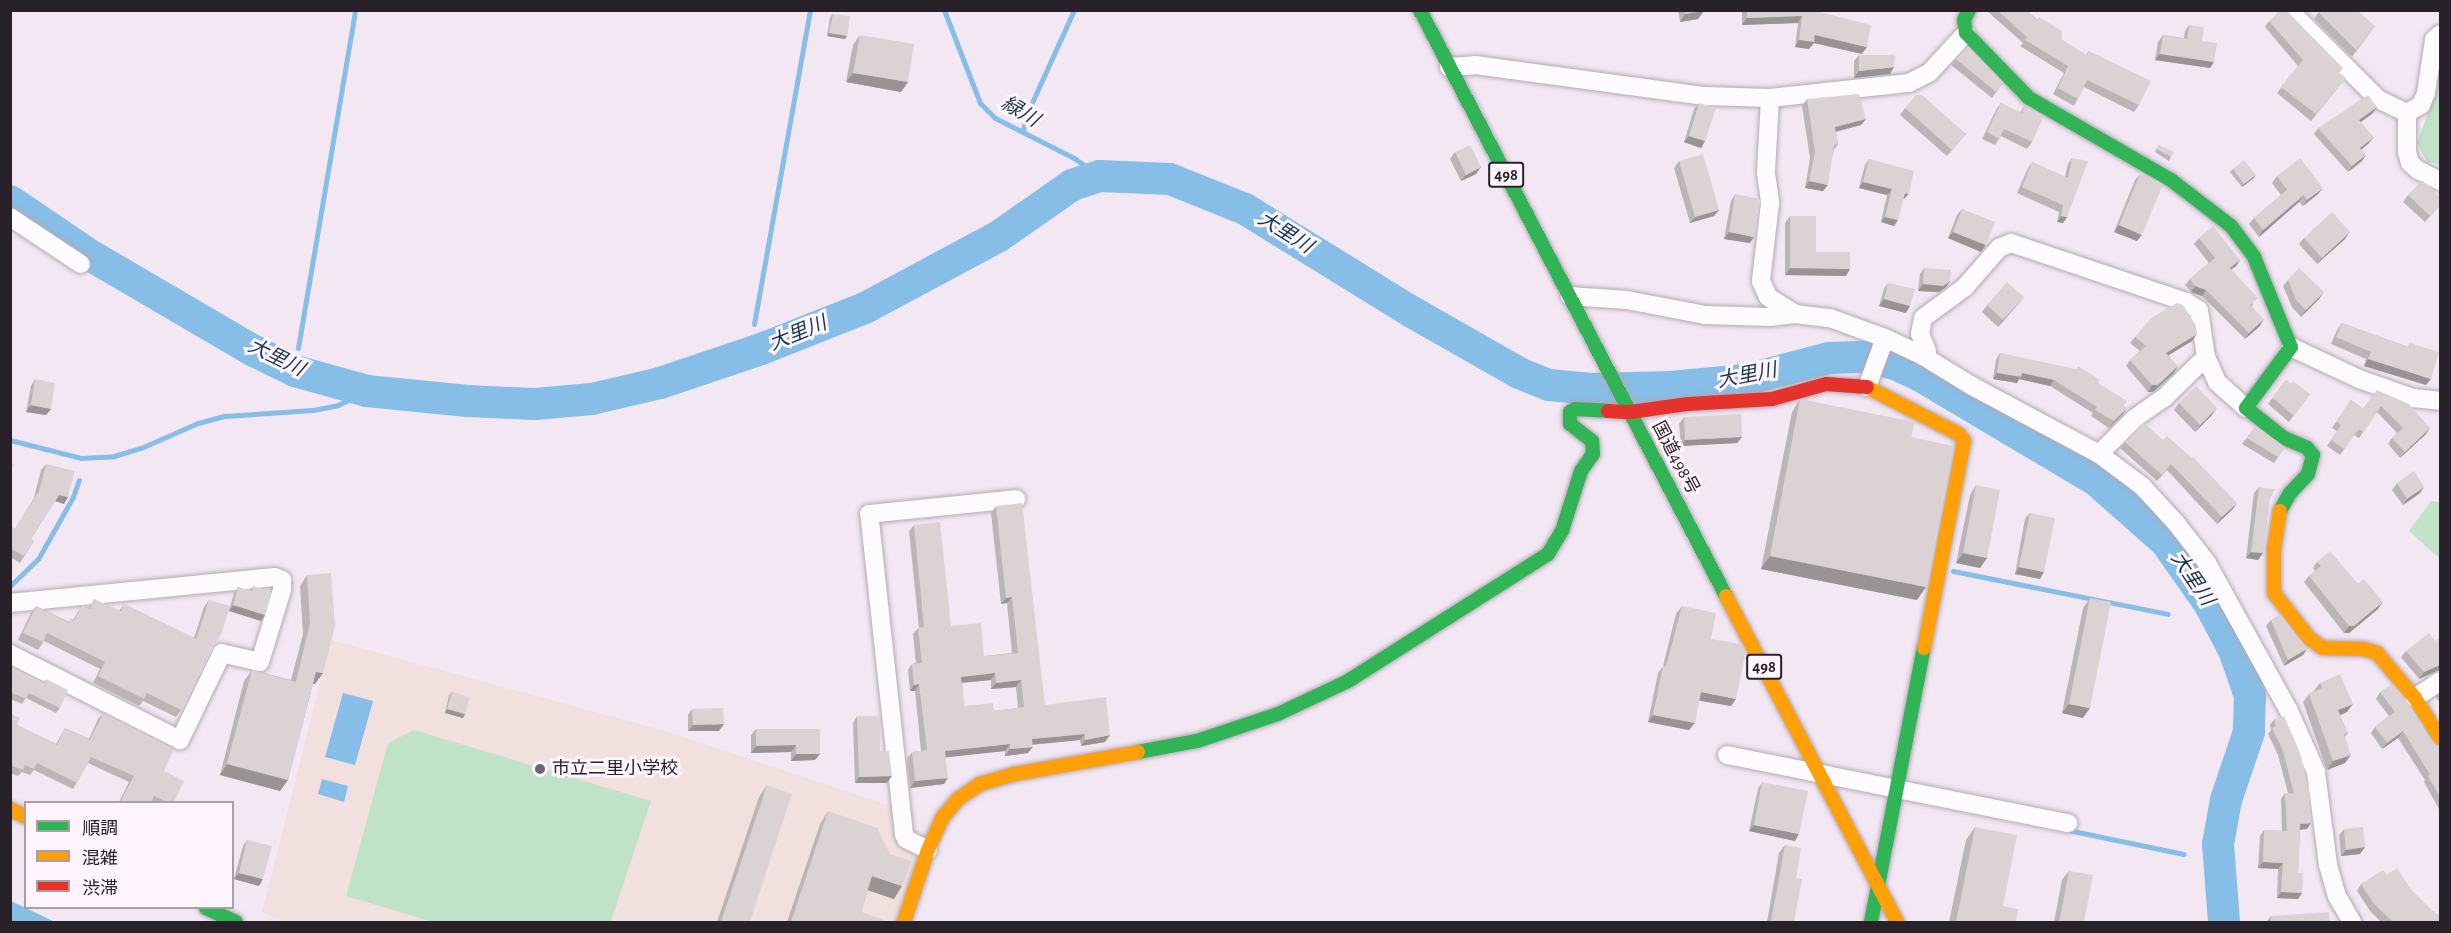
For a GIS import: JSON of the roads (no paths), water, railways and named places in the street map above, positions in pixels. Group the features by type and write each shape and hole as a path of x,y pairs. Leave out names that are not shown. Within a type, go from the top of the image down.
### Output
{"main road":[{"name":"国道498号","path":"1420,10 1896,922"},
{"path":"1969,10 1964,20 1966,33 2029,98 2163,174 2231,226 2254,257 2291,346 2246,408 2284,438 2307,448 2313,455 2313,463 2308,474 2290,493 2280,510 2274,548 2274,593 2309,638 2323,648 2364,649 2377,653 2415,698 2440,738"},
{"path":"904,922 928,850 943,817 958,799 980,784 1015,774 1197,741 1278,714 1348,681 1548,554 1562,531 1581,471 1593,454 1592,441 1570,424 1570,412 1575,409 1630,412 1688,404 1772,399 1826,384 1867,387 1959,434 1964,441 1871,922"},
{"path":"10,809 24,816"},
{"path":"208,909 236,922"}],"street":[{"path":"2289,10 2378,99 2408,113"},
{"path":"1449,67 1475,65 1705,96 1770,98 1910,83 1929,73 1966,33"},
{"path":"2408,113 2421,105 2426,93 2434,40 2440,34"},
{"path":"1770,98 1766,173 1770,203 1761,281 1768,297 1796,314"},
{"path":"2408,113 2407,152 2410,163 2418,170 2440,181"},
{"path":"10,217 81,264"},
{"path":"1923,356 1927,351 1920,334 1923,318 1965,288 1999,248 2011,243 2186,302 2199,310 2206,357 2217,382 2246,408"},
{"path":"1570,296 1627,300 1705,315 1770,317 1796,314 1830,318 1885,338 1923,356 1972,386 2099,454 2142,486 2176,523 2206,563 2238,615 2288,709 2316,772 2328,866 2337,896 2352,922"},
{"path":"1867,387 1885,338"},
{"path":"2291,346 2359,379 2413,398 2440,401"},
{"path":"2099,454 2134,418 2164,398 2206,357"},
{"path":"928,850 906,839 904,834 869,514 1016,499"},
{"path":"10,603 275,577 282,580 282,590 260,662 222,653 180,740 10,654"},
{"path":"2415,698 2440,681"},
{"path":"1727,755 2068,823"}],"water":[{"path":"343,693 373,701 355,765 325,757"},
{"path":"322,779 348,786 344,802 318,794"},
{"path":"11,901 55,922 11,922"}],"waterway":[{"path":"298,348 355,10"},
{"path":"754,324 810,10"},
{"name":"緑川","path":"944,10 980,103 995,118 1074,158 1100,176"},
{"path":"1023,131 1025,118 1074,10"},
{"name":"大里川","path":"10,201 88,254 254,351 295,371 367,391 468,401 535,404 592,399 660,383 761,349 865,308 999,236 1072,185 1100,176 1170,179 1245,209 1412,312 1519,373 1549,385 1592,389 1671,387 1745,380 1829,358 1866,357 1895,364 1919,375 2096,480 2166,542 2209,603 2234,650 2250,696 2249,732 2226,800 2218,844 2224,922"},
{"path":"10,440 81,458 114,456 141,448 198,423 225,416 313,410 338,405 367,391"},
{"path":"11,585 38,559 73,497 79,480"},
{"path":"1953,571 2168,614"},
{"path":"2068,830 2184,854"}],"place":[{"name":"市立二里小学校","path":"540,769"}]}
